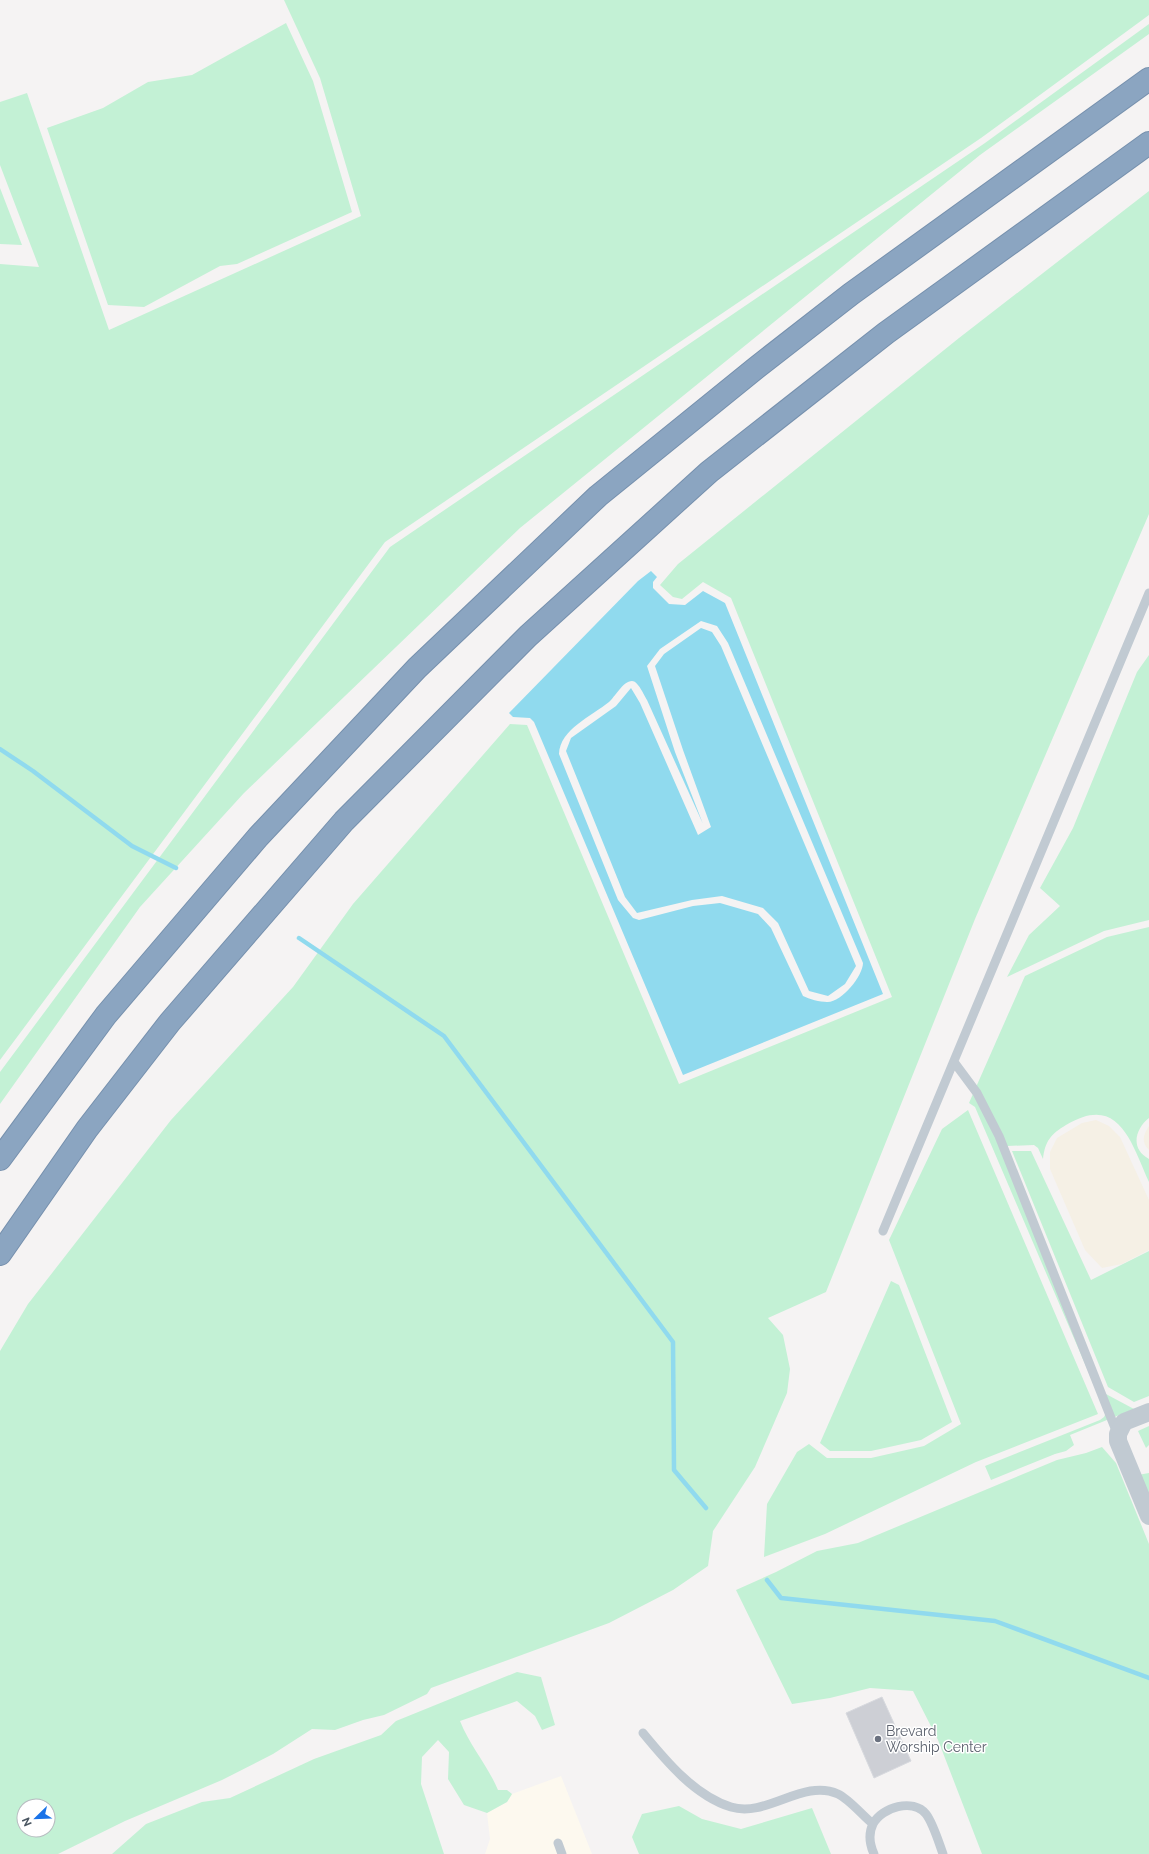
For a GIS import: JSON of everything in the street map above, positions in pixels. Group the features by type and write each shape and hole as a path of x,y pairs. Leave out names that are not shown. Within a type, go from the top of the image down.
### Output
{"highway":[{"path":"0,1159 106,1015 258,837 417,668 598,496 756,368 851,294 1149,79"},
{"path":"0,1254 87,1129 170,1022 344,821 528,636 715,468 886,333 1149,143"}],"street":[{"path":"1149,1412 1124,1422 1118,1434 1118,1441 1149,1516"}],"lane":[{"path":"883,1231 1149,593"},
{"path":"954,1062 976,1093 999,1136 1118,1434"},
{"path":"643,1733 672,1768 712,1799 732,1807 746,1809 819,1790 840,1795 873,1824"},
{"path":"874,1854 869,1842 873,1824 884,1813 900,1806 917,1806 926,1815 943,1854"},
{"path":"558,1843 562,1854"}],"shaded area":[{"path":"561,1776 592,1854 485,1854 490,1839 487,1813 507,1802 512,1794"}],"green space":[{"path":"284,0 1149,0 1149,15 981,138 385,542 0,1060 0,264 39,267 0,165 0,102 27,93 109,330 361,216 320,78"},
{"path":"286,23 313,81 352,212 237,264 220,266 144,307 108,305 47,128 103,108 148,82 192,75"},
{"path":"1149,24 1149,34 980,155 520,528 244,793 140,907 0,1104 0,1072 390,547 985,143"},
{"path":"0,188 22,245 0,244"},
{"path":"1149,191 1149,514 975,919 826,1292 768,1318 783,1335 790,1369 787,1393 755,1467 713,1531 708,1566 673,1590 609,1623 431,1688 427,1694 384,1715 363,1720 335,1730 312,1729 273,1754 222,1780 125,1821 58,1854 0,1854 0,1351 28,1304 171,1120 293,987 353,904 510,724 527,725 679,1084 892,997 731,598 703,582 682,599 673,597 660,585 678,564 959,338"},
{"path":"1149,655 1149,920 1104,931 1007,977 1029,935 1060,906 1040,888 1073,828 1137,672"},
{"path":"1149,927 1149,1118 1140,1128 1137,1145 1143,1155 1149,1159 1149,1182 1129,1138 1121,1126 1111,1118 1099,1115 1084,1117 1066,1125 1056,1132 1047,1143 1043,1159 1038,1148 1034,1145 1007,1146 1104,1393 1134,1409 1070,1435 1074,1445 1066,1451 991,1480 985,1466 1100,1420 1106,1413 975,1107 969,1103 1025,976 1107,937"},
{"path":"968,1110 1098,1414 976,1462 825,1534 764,1557 767,1504 797,1452 809,1444 827,1458 871,1458 924,1446 961,1424 889,1240 942,1129"},
{"path":"1012,1151 1031,1151 1091,1280 1149,1251 1149,1396 1134,1402 1108,1387"},
{"path":"891,1281 899,1285 952,1422 921,1440 871,1451 830,1451 820,1443"},
{"path":"1149,1426 1149,1445 1146,1448 1138,1431"},
{"path":"1102,1447 1116,1463 1149,1544 1149,1854 982,1854 938,1740 913,1691 870,1688 830,1698 792,1704 736,1590 817,1551 858,1543 1057,1460 1086,1453"},
{"path":"1149,1473 1149,1500 1138,1475"},
{"path":"517,1672 541,1677 555,1725 542,1730 535,1716 517,1701 460,1721 498,1790 507,1790 512,1794 507,1802 487,1813 464,1805 448,1779 449,1752 438,1740 422,1757 421,1784 444,1854 112,1854 146,1824 202,1802 230,1798 314,1759 381,1735 396,1721"},
{"path":"679,1806 702,1819 741,1829 812,1808 831,1854 639,1854 632,1837 642,1814"}],"sand":[{"path":"1096,1120 1109,1126 1120,1137 1149,1200 1149,1250 1122,1264 1102,1268 1085,1250 1050,1169 1050,1152 1057,1138 1082,1123"},
{"path":"1149,1126 1149,1150 1146,1147 1144,1138 1145,1132"}],"water":[{"path":"651,571 657,577 653,582 653,588 669,604 685,605 703,591 725,603 883,994 683,1075 534,722 530,718 513,717 509,713 638,581","holes":["701,621 717,626 728,643 863,963 859,975 850,988 845,994 833,1001 827,1002 803,996 771,928 758,914 720,903 693,906 639,920 633,918 618,900 559,754 561,745 571,730 609,702 625,684 632,681 639,686 647,700 703,824 675,752 647,666 660,649"]},
{"path":"701,628 712,632 721,646 856,966 845,984 828,996 809,991 778,923 763,908 722,896 692,900 637,913 625,897 566,751 571,738 616,706 631,688 640,703 698,835 711,827 655,666 664,654"}],"building":[{"path":"882,1697 911,1761 874,1778 846,1713"}],"waterway":[{"path":"0,749 33,771 132,846 176,868"},
{"path":"299,938 444,1036 673,1342 674,1470 706,1508"},
{"path":"767,1580 781,1598 995,1621 1149,1678"}],"place":[{"name":"Brevard Worship Center","path":"878,1739"}]}
